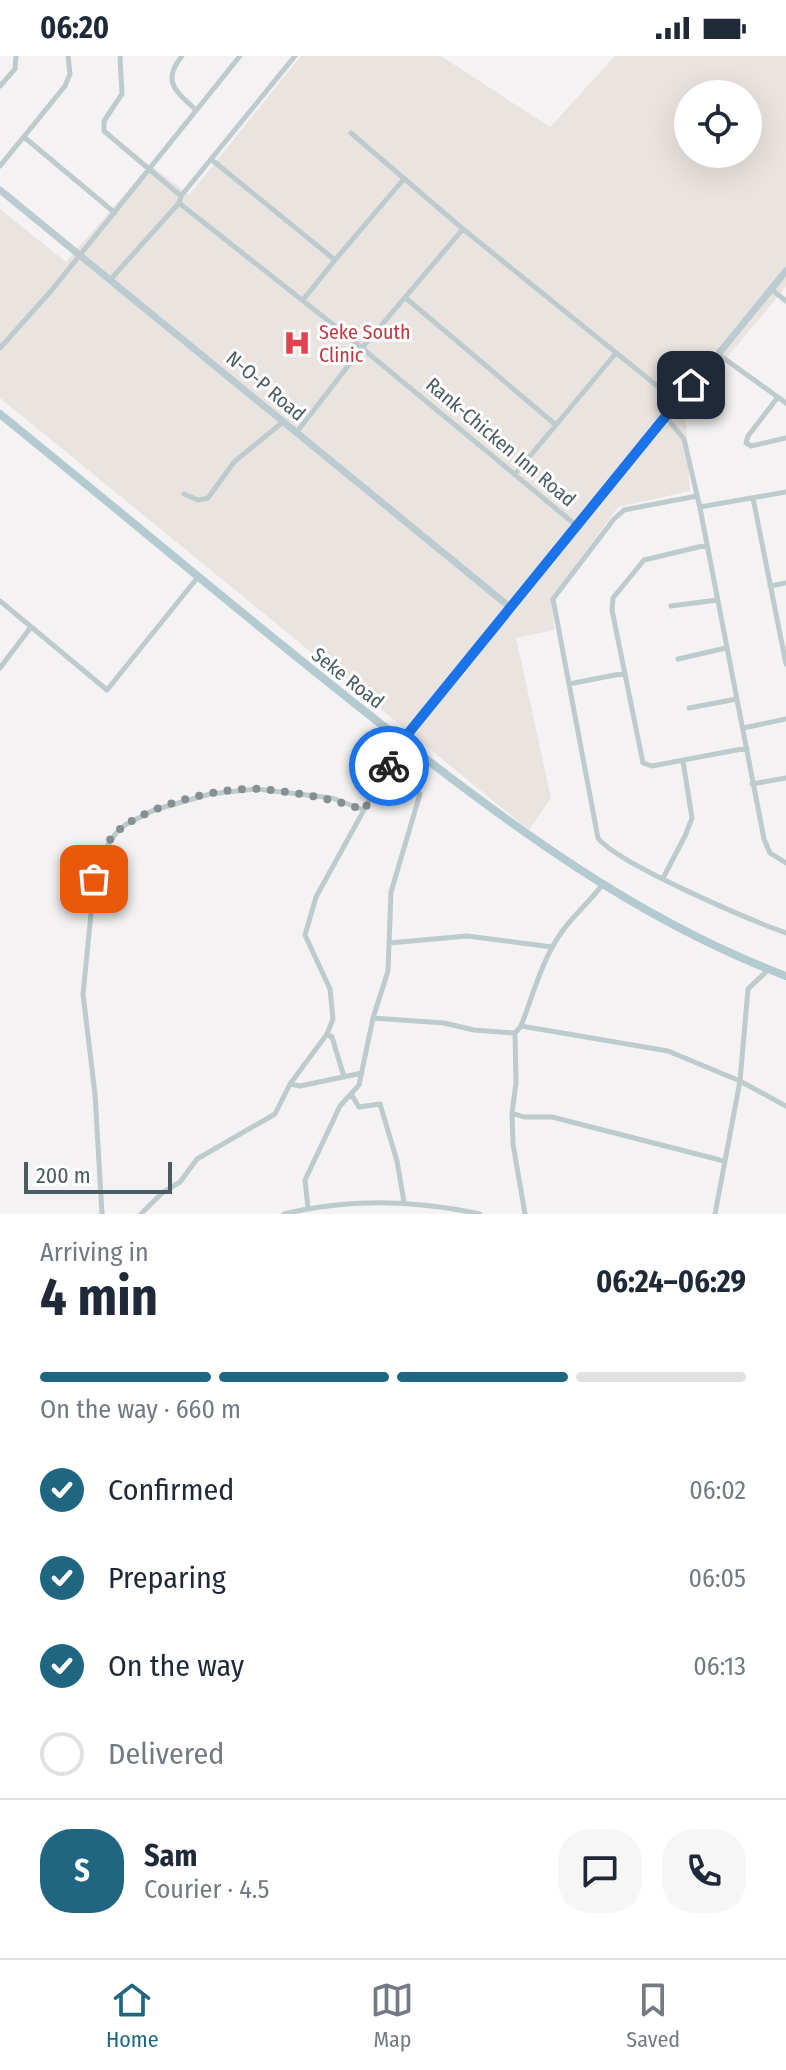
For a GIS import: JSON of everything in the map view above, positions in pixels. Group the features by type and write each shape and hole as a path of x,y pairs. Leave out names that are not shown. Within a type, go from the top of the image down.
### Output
{"main road":[{"name":"Seke Road","path":"0,414 445,777 542,847 602,885 698,938 786,976"}],"street":[{"path":"0,86 15,69 16,56"},
{"path":"0,166 68,81 68,56"},
{"name":"Rank-Chicken Inn Road","path":"120,56 122,94 104,121 104,131 180,200 577,526"},
{"path":"182,56 174,66 171,77 174,89 196,110"},
{"path":"0,348 115,213 240,56"},
{"path":"110,280 180,200 295,56"},
{"path":"351,133 403,180 677,402"},
{"path":"24,137 115,213"},
{"path":"212,160 335,260"},
{"path":"303,300 403,180"},
{"name":"N-O-P Road","path":"0,190 511,608"},
{"path":"296,433 362,348 407,299 463,229"},
{"path":"141,1214 162,1193 180,1182 197,1159 275,1114 290,1084 327,1034 333,1019 330,989 305,935 316,897 402,741 786,271"},
{"path":"771,289 786,301"},
{"path":"407,299 556,425"},
{"path":"515,474 616,353"},
{"path":"718,354 786,403"},
{"path":"778,397 746,443 751,446 786,438"},
{"path":"665,416 684,439 764,839 770,853 786,863"},
{"path":"184,494 198,500 208,498 234,462 283,422"},
{"path":"700,508 786,492"},
{"path":"697,496 624,510 553,599 598,838 605,848 663,878 786,933"},
{"path":"753,498 786,664"},
{"path":"707,545 644,560 613,598 612,610 643,763 652,766 747,748"},
{"path":"0,601 107,690 198,577"},
{"path":"770,586 786,583"},
{"path":"671,606 717,600"},
{"path":"0,668 31,627"},
{"path":"678,659 726,648"},
{"path":"569,684 625,673"},
{"path":"689,708 737,699"},
{"path":"743,728 786,719"},
{"path":"663,878 692,818 683,761"},
{"path":"308,1208 305,1180 340,1106 359,1085 373,1018 388,971 391,892 420,794 401,774 388,768"},
{"path":"751,784 786,778"},
{"path":"102,1214 95,1094 83,994 96,863 125,825 154,810 210,794 257,789 332,798 364,810"},
{"path":"525,1214 513,1144 515,1033 521,1026 552,947 563,929 590,903 602,885"},
{"path":"389,943 467,936 552,947"},
{"path":"715,1214 740,1081 748,989 768,970"},
{"path":"373,1018 444,1023 474,1030 515,1033"},
{"path":"521,1026 668,1051 740,1081 786,1106"},
{"path":"327,1034 332,1037 344,1077"},
{"path":"290,1084 300,1086 362,1073"},
{"path":"351,1094 359,1107 380,1104 397,1161 404,1202"},
{"path":"512,1113 524,1117 552,1117 724,1161"},
{"path":"284,1214 308,1208 404,1202 480,1214"}],"shaded area":[{"path":"301,56 441,56 550,127 615,56 786,56 786,287 685,407 690,491 618,507 552,598 554,630 516,638 551,798 529,830 0,398 0,209 66,262 150,165 189,195"}],"way so far":[{"path":"94,879 96,863 116,833 154,810 210,794 257,789 332,798 364,810 389,766"}],"place":[{"name":"Seke South Clinic","path":"297,343"}],"route":[{"path":"389,766 402,741 691,385"}]}
